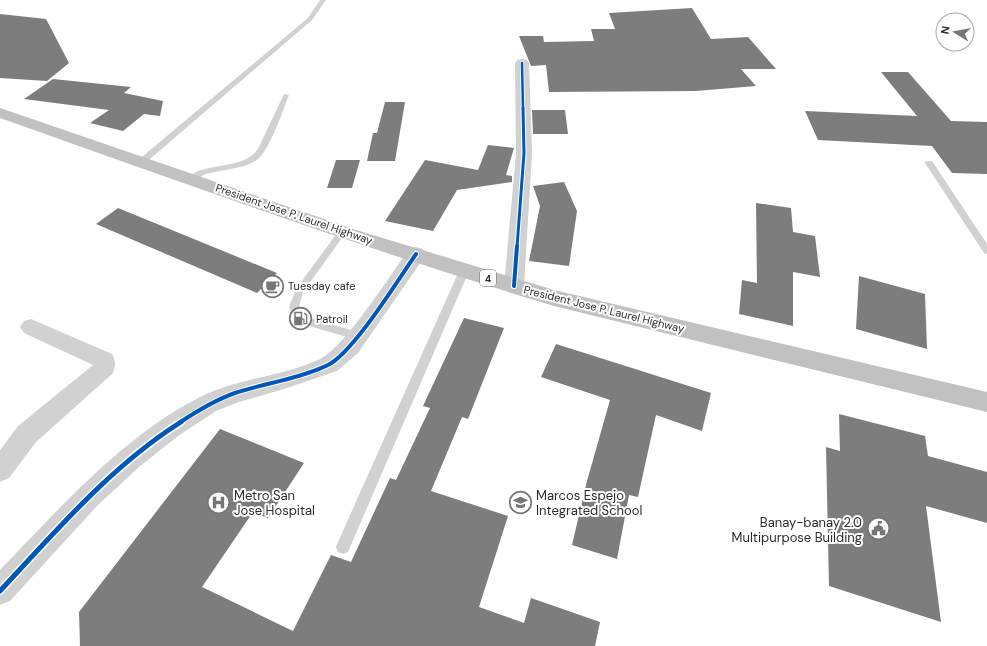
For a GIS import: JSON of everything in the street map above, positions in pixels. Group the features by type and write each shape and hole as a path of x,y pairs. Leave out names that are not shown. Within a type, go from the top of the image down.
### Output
{"highway":[{"name":"President Jose P. Laurel Highway","path":"0,113 140,163 343,232 514,286 562,300 987,402"}],"street":[{"path":"514,286 524,153 522,63"},
{"path":"0,592 88,497 130,459 169,429 208,404 235,393 287,379 329,365 350,347 416,254"},
{"path":"0,470 27,434 104,368 104,360 31,327"}],"lane":[{"path":"140,163 310,19 323,0"},
{"path":"190,179 202,172 244,163 255,158 262,149 286,95"},
{"path":"929,163 987,251"},
{"path":"343,232 299,291 294,307 300,319 357,336"},
{"path":"343,547 464,271"}],"building":[{"path":"692,8 711,39 748,37 776,69 741,69 756,86 696,91 549,92 546,65 531,66 519,36 543,36 544,42 594,41 591,29 615,29 609,13"},
{"path":"0,14 46,19 69,63 47,81 0,78"},
{"path":"881,72 908,72 951,121 987,122 987,174 952,173 932,146 818,140 805,111 917,116"},
{"path":"53,79 131,87 124,93 163,101 160,116 144,114 123,131 90,123 109,110 24,99"},
{"path":"385,102 405,102 395,161 367,161 373,133 377,133"},
{"path":"532,110 565,110 568,134 533,134"},
{"path":"488,145 514,148 506,175 512,176 512,182 457,190 433,231 385,221 425,160 478,170"},
{"path":"336,160 360,160 352,188 327,188"},
{"path":"564,182 577,211 569,266 529,261 540,206 533,186"},
{"path":"756,203 791,208 793,232 815,236 820,277 793,272 793,326 739,314 742,280 757,283"},
{"path":"118,208 277,273 257,293 96,224"},
{"path":"859,276 925,294 927,349 856,329"},
{"path":"464,318 504,328 468,419 462,417 431,491 508,516 479,607 524,623 531,598 600,622 595,646 80,646 79,612 220,429 304,463 268,518 253,512 202,587 293,631 331,555 351,562 390,478 396,480 430,408 423,406"},
{"path":"556,344 711,393 702,431 656,415 638,497 629,495 617,559 572,545 587,481 610,400 541,377"},
{"name":"Banay-banay 2.0 Multipurpose Building","path":"839,414 925,436 928,456 987,472 987,523 926,506 941,622 829,586 826,447 840,451"}],"cycle path":[{"path":"514,286 524,153 522,63"},
{"path":"0,591 88,497 130,459 169,429 208,404 235,393 287,379 329,365 350,347 416,254"}],"place":[{"name":"Tuesday cafe","path":"272,286"},
{"name":"Patroil","path":"301,319"},
{"name":"Metro San Jose Hospital","path":"219,502"},
{"name":"Marcos Espejo Integrated School","path":"520,502"},
{"name":"Banay-banay 2.0 Multipurpose Building","path":"878,529"}]}
